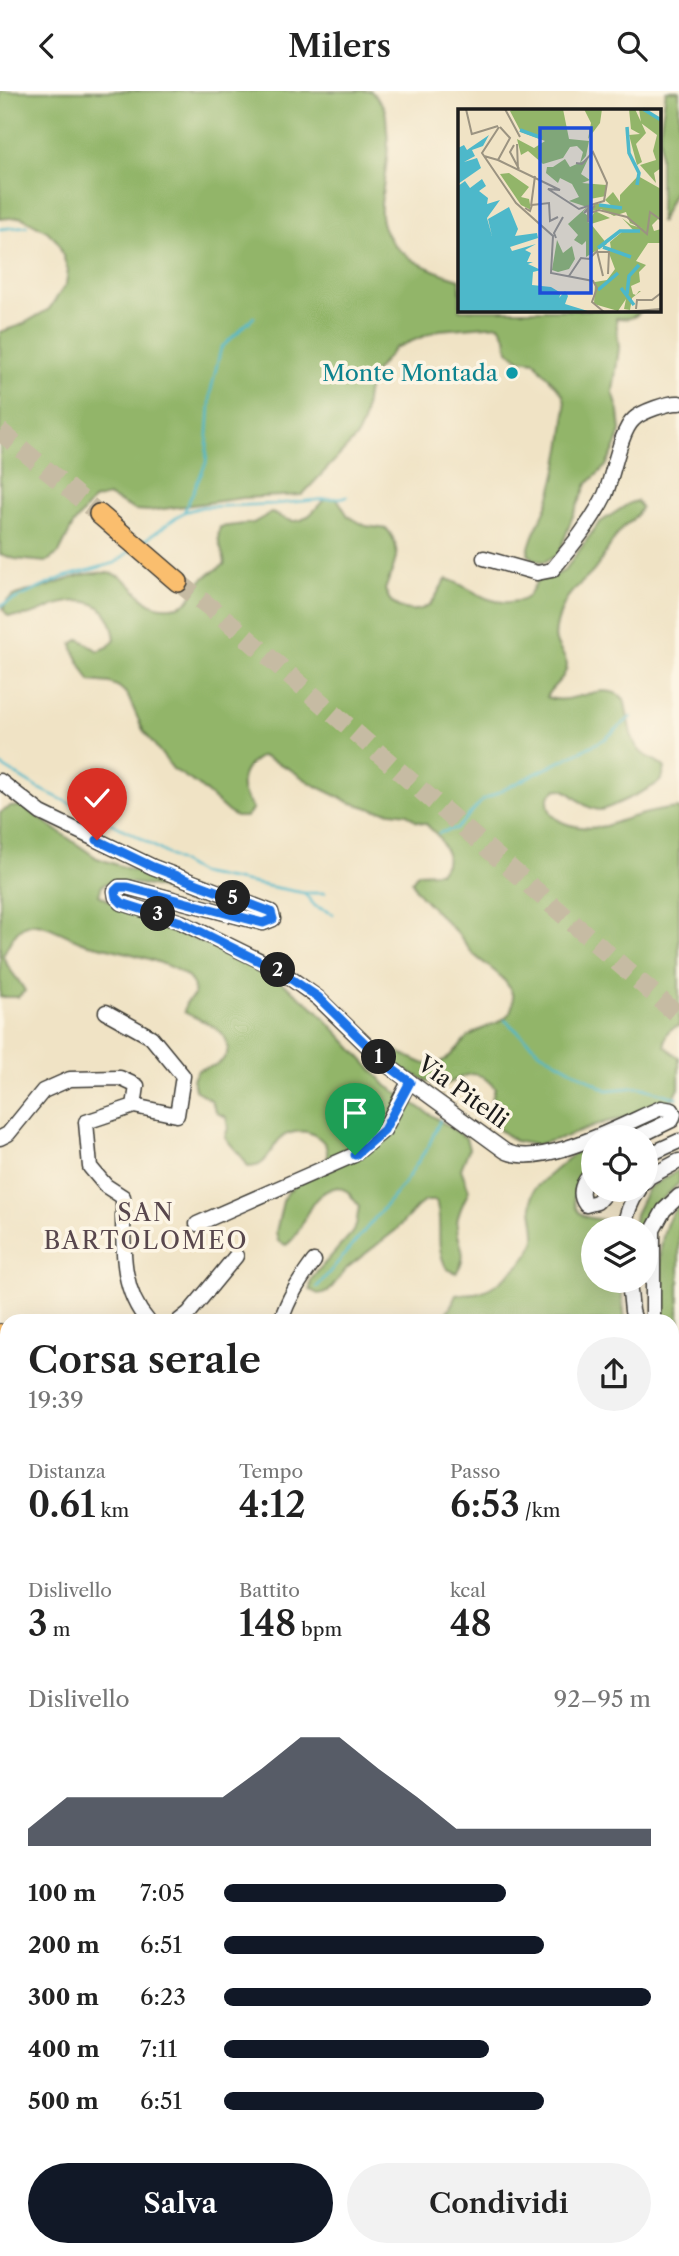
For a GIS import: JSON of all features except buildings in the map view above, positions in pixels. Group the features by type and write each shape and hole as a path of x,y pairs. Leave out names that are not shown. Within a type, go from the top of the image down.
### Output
{"highway":[{"path":"99,515 178,582"}],"street":[{"path":"484,558 537,573 552,570 584,531 605,494 626,432 634,419 662,406 679,403"},
{"name":"Via Pitelli","path":"0,781 41,813 153,867 271,912 273,919 263,923 127,887 119,887 115,891 116,897 122,903 181,922 279,971 318,997 387,1065 505,1151 524,1156 549,1154 661,1108 676,1108 672,1120 658,1127"},
{"path":"106,1012 150,1037 183,1076 177,1115 134,1106 86,1122 90,1167 106,1186 122,1198 124,1269 132,1298 143,1314"},
{"path":"0,1138 8,1134 43,1091 69,1079 120,1078 137,1086 134,1106"},
{"path":"197,1224 355,1155 384,1130 410,1082"},
{"path":"658,1151 679,1141"},
{"path":"658,1172 679,1161"},
{"path":"653,1314 653,1230 664,1210 679,1196"},
{"path":"188,1314 236,1256"},
{"path":"283,1314 286,1304 314,1261"},
{"path":"630,1293 633,1314"}],"green space":[{"path":"0,91 371,91 382,104 386,116 388,149 381,205 387,234 395,245 418,263 458,278 458,311 641,311 630,318 616,318 619,348 613,392 621,431 616,446 606,466 587,484 558,555 544,562 535,560 528,554 529,547 548,503 558,464 564,432 563,395 535,361 520,359 508,351 506,337 499,325 439,330 395,348 375,372 367,393 363,423 356,438 302,495 242,498 149,511 135,510 108,496 93,500 73,525 59,553 46,562 15,559 0,554 0,332 21,325 49,309 66,284 68,270 58,242 47,231 21,217 0,219"},
{"path":"666,91 679,91 679,181 662,219 662,117"},
{"path":"337,498 348,516 366,526 387,529 395,544 396,559 385,590 394,604 410,610 427,607 447,579 492,600 520,601 529,594 538,580 553,577 565,570 599,523 630,503 637,501 641,507 637,515 616,536 596,568 570,594 564,604 555,637 567,666 564,675 546,697 566,699 597,692 616,693 624,699 631,734 637,747 665,768 663,776 649,788 600,810 586,806 561,789 553,792 548,801 554,816 569,825 579,827 605,826 647,813 679,808 679,1026 669,1030 665,1042 665,1046 679,1058 679,1088 673,1099 627,1118 598,1125 581,1125 581,1131 535,1145 515,1141 497,1128 489,1109 495,1088 480,1076 468,1075 440,1087 395,1066 386,1054 392,1049 424,1063 438,1064 455,1052 469,1036 506,1017 512,1005 512,994 504,980 473,954 459,935 416,890 412,881 418,873 439,872 446,864 447,854 439,837 426,824 407,814 376,810 349,802 262,756 244,773 242,783 243,793 253,809 246,817 236,817 198,785 173,769 143,730 127,694 110,683 90,681 72,644 80,639 98,651 108,647 115,639 103,610 88,602 78,601 56,605 25,616 8,616 3,609 8,600 19,594 94,573 113,574 122,578 155,605 183,605 202,580 225,564 219,541 220,527 253,523 271,513 298,521 307,517 325,499"},
{"path":"22,806 97,858 230,903 232,910 166,890 114,882 102,885 99,895 132,913 225,952 284,984 317,1010 387,1086 466,1138 469,1149 461,1169 469,1190 458,1219 457,1231 463,1253 456,1273 447,1269 440,1251 436,1201 425,1201 396,1230 347,1268 328,1292 318,1294 310,1290 311,1280 356,1226 359,1206 347,1191 338,1187 327,1191 312,1204 293,1238 286,1245 278,1241 276,1232 283,1201 288,1192 327,1159 326,1146 311,1133 287,1134 264,1161 248,1167 225,1137 228,1128 226,1117 217,1113 211,1100 195,1090 193,1079 198,1070 219,1063 228,1047 224,1036 214,1027 184,1012 186,1003 194,995 194,987 187,977 176,970 162,963 85,943 43,925 30,924 17,932 3,955 25,991 18,997 0,997 0,813 10,807"},
{"path":"581,1149 581,1180 574,1199 576,1208 585,1216 581,1216 581,1293 622,1293 624,1314 445,1314 456,1295 483,1291 498,1283 522,1262 535,1238 532,1202 534,1190"},
{"path":"679,1170 679,1183 651,1210 649,1216 635,1216 641,1202 658,1202 658,1182"},
{"path":"679,1205 679,1314 663,1314 660,1260 670,1216"}],"waterway":[{"path":"0,229 27,226"},
{"path":"184,512 206,463 211,390 221,348 254,317"},
{"path":"144,541 184,512 202,507 347,497"},
{"path":"0,606 64,577 115,563 129,552"},
{"path":"439,833 457,828 483,800 605,739 631,717"},
{"path":"0,765 36,787 137,836 199,873 304,893 325,893"},
{"path":"304,893 315,906 333,914"},
{"path":"505,1020 540,1052 607,1090 640,1087 677,1098"},
{"path":"317,1287 402,1186 429,1145 440,1120"}],"tunnel":[{"path":"0,431 99,514"},
{"path":"178,582 230,623 679,1016"}],"place":[{"name":"Monte Montada","path":"512,373"}],"district":[{"name":"SAN BARTOLOMEO","path":"146,1227"}],"route":[{"path":"97,840 153,867 271,912 271,922 263,923 127,887 119,887 115,891 117,899 122,903 181,922 279,971 318,997 387,1065 410,1082 384,1130 355,1155"}]}
